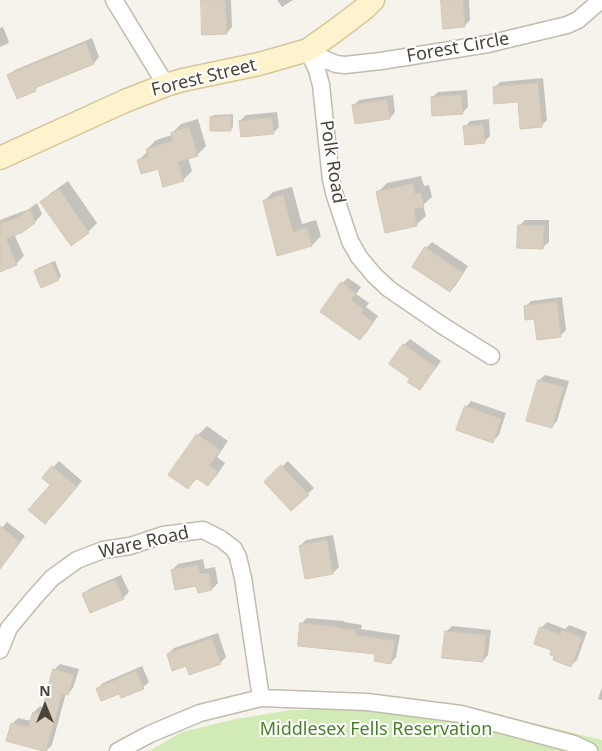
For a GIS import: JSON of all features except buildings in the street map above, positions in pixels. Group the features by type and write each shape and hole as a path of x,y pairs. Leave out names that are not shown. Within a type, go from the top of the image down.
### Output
{"main road":[{"name":"Forest Street","path":"0,158 125,101 166,85 259,64 308,50 373,0"}],"street":[{"path":"114,0 166,85"},
{"name":"Forest Circle","path":"308,50 336,64 345,65 488,44 567,25 578,20 601,0"},
{"name":"Polk Road","path":"308,50 321,85 335,196 350,241 359,257 389,289 491,356"},
{"name":"Ware Road","path":"0,650 9,628 33,599 52,578 77,560 103,550 130,546 163,535 203,530 222,539 234,548 238,557 243,578 261,698"},
{"path":"118,751 150,734 200,713 261,698 367,702 462,714 574,744 589,751"}],"green space":[{"name":"Middlesex Fells Reservation","path":"434,708 513,718 602,740 602,751 149,751 182,732 236,719 291,710"}]}
